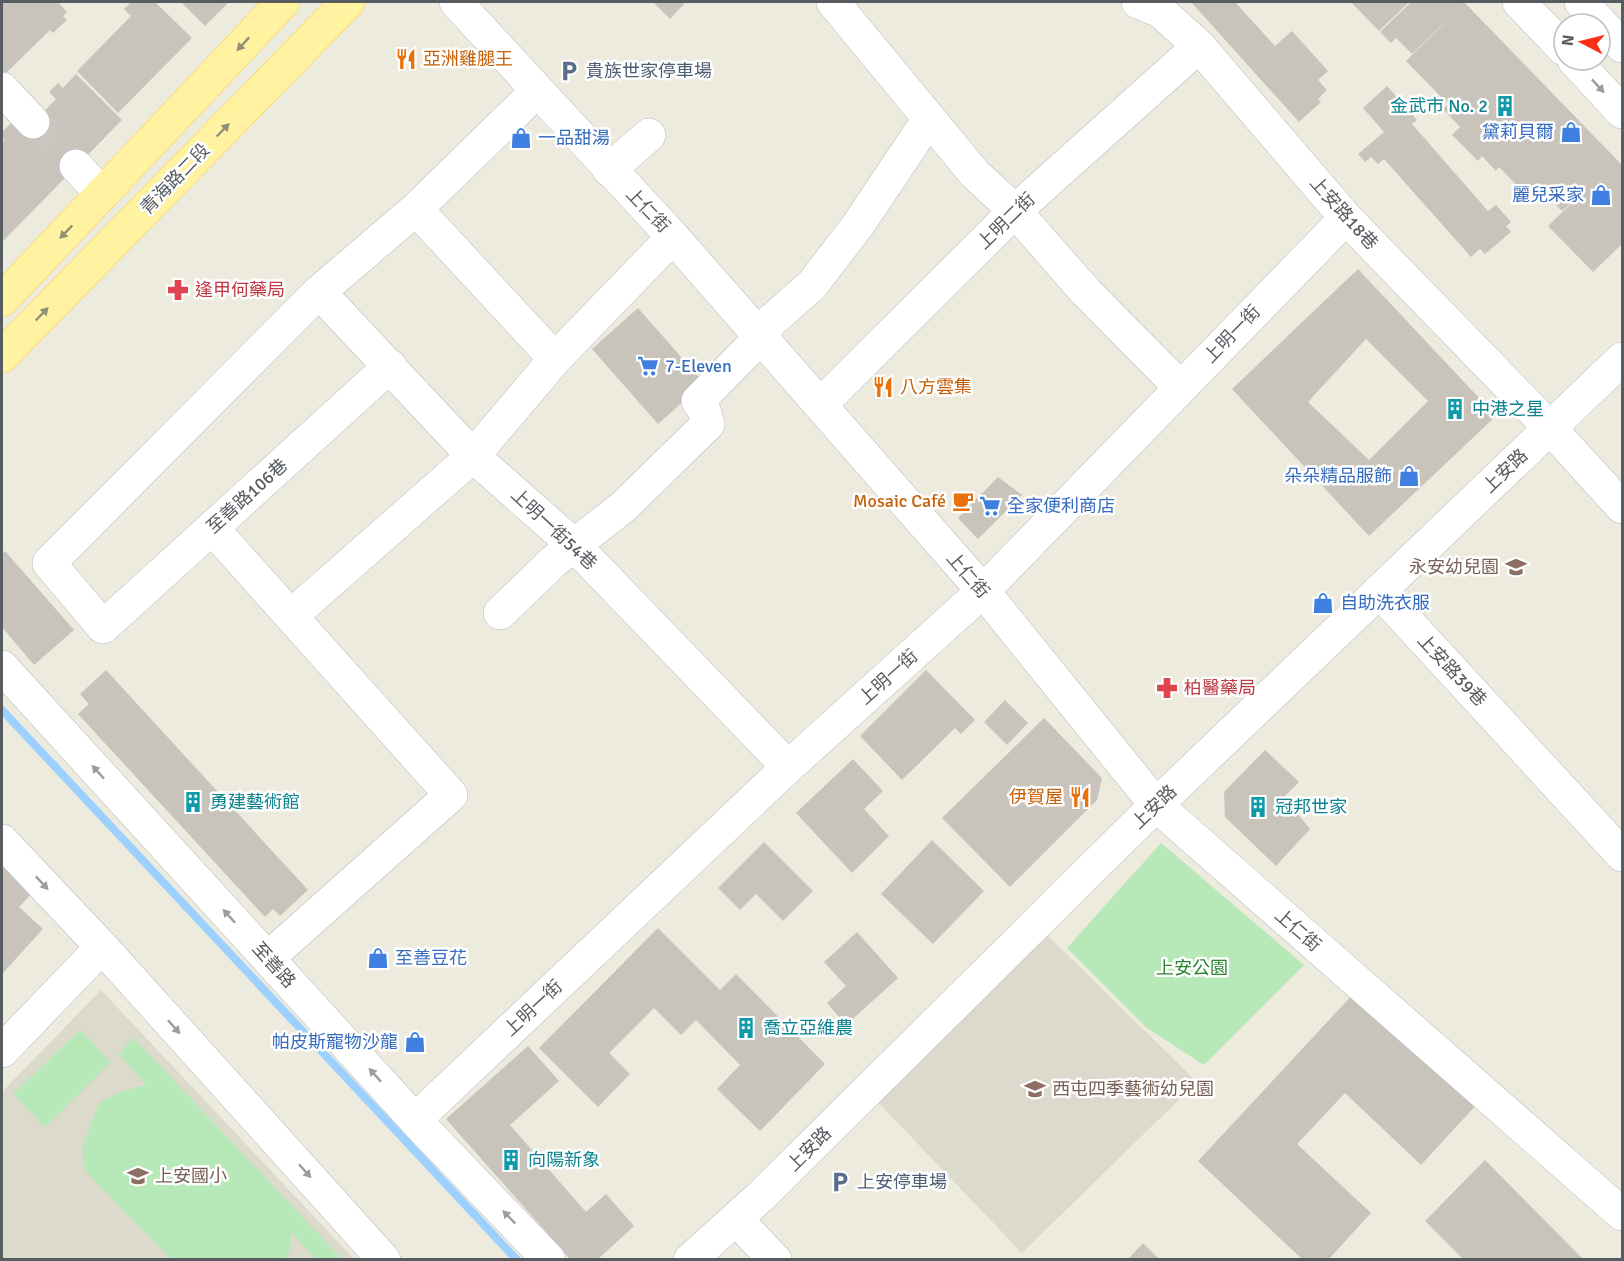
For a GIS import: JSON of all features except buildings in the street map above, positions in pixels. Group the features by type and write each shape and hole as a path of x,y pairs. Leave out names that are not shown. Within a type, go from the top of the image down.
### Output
{"main road":[{"path":"2,300 283,2"},
{"name":"青海路二段","path":"2,356 348,2"}],"street":[{"name":"上仁街","path":"456,2 673,237 983,591 1156,805 1623,1214"},
{"path":"833,2 975,174 1015,211 1086,292 1180,387"},
{"name":"上安路18巷","path":"1138,2 1160,11 1199,46 1346,218 1550,428 1623,507"},
{"path":"1519,2 1552,37"},
{"path":"1581,2 1623,46"},
{"name":"上明二街","path":"820,405 1015,211 1199,46"},
{"path":"1585,72 1623,112"},
{"path":"2,89 33,122"},
{"path":"320,292 416,208 537,91"},
{"path":"500,613 555,561 623,507 708,424 704,410 698,401 761,337 771,321 812,285 839,251 929,119"},
{"path":"609,170 649,135"},
{"path":"76,166 102,194"},
{"path":"416,208 555,359"},
{"name":"上明一街","path":"415,1120 788,767 983,591 1346,218"},
{"path":"291,616 473,456 555,359 673,237"},
{"name":"上明一街54巷","path":"320,292 473,456 575,546 788,767"},
{"name":"至善路106巷","path":"320,292 49,563 104,627 390,366"},
{"name":"上安路","path":"690,1260 736,1219 1156,805 1623,359"},
{"path":"212,528 451,795 268,958"},
{"name":"上安路39巷","path":"1379,591 1623,855"},
{"name":"至善路","path":"2,667 415,1120 549,1260"},
{"path":"2,841 102,947 384,1260"},
{"path":"2,1051 102,947"},
{"path":"736,1219 775,1260"}],"shaded area":[{"name":"西屯四季藝術幼兒園","path":"1042,930 1197,1082 1022,1253 873,1097"},
{"name":"上安國小","path":"101,990 354,1259 2,1260 2,1092"}],"green space":[{"name":"上安公園","path":"1161,843 1304,965 1204,1065 1147,1028 1067,948"},
{"path":"80,1030 111,1062 45,1127 13,1094"},
{"path":"133,1037 342,1259 316,1259 291,1232 290,1250 285,1259 171,1259 85,1171 82,1148 99,1103 120,1092 146,1085 119,1055"}],"waterway":[{"path":"2,710 517,1260"}],"tunnel":[{"path":"33,122 76,166"}],"place":[{"name":"亞洲雞腿王","path":"406,59"},
{"name":"貴族世家停車場","path":"569,71"},
{"name":"金武市 No. 2","path":"1505,106"},
{"name":"黛莉貝爾","path":"1571,132"},
{"name":"一品甜湯","path":"521,138"},
{"name":"麗兒采家","path":"1601,195"},
{"name":"逢甲何藥局","path":"178,290"},
{"name":"7-Eleven","path":"648,366"},
{"name":"八方雲集","path":"883,387"},
{"name":"中港之星","path":"1455,409"},
{"name":"朵朵精品服飾","path":"1409,476"},
{"name":"Mosaic Café","path":"963,501"},
{"name":"全家便利商店","path":"990,506"},
{"name":"永安幼兒園","path":"1516,567"},
{"name":"自助洗衣服","path":"1323,603"},
{"name":"柏醫藥局","path":"1167,688"},
{"name":"伊賀屋","path":"1080,797"},
{"name":"勇建藝術館","path":"193,802"},
{"name":"冠邦世家","path":"1258,807"},
{"name":"至善豆花","path":"378,958"},
{"name":"喬立亞維農","path":"746,1028"},
{"name":"帕皮斯寵物沙龍","path":"415,1042"},
{"name":"西屯四季藝術幼兒園","path":"1035,1089"},
{"name":"向陽新象","path":"511,1160"},
{"name":"上安國小","path":"138,1176"},
{"name":"上安停車場","path":"840,1182"}]}
